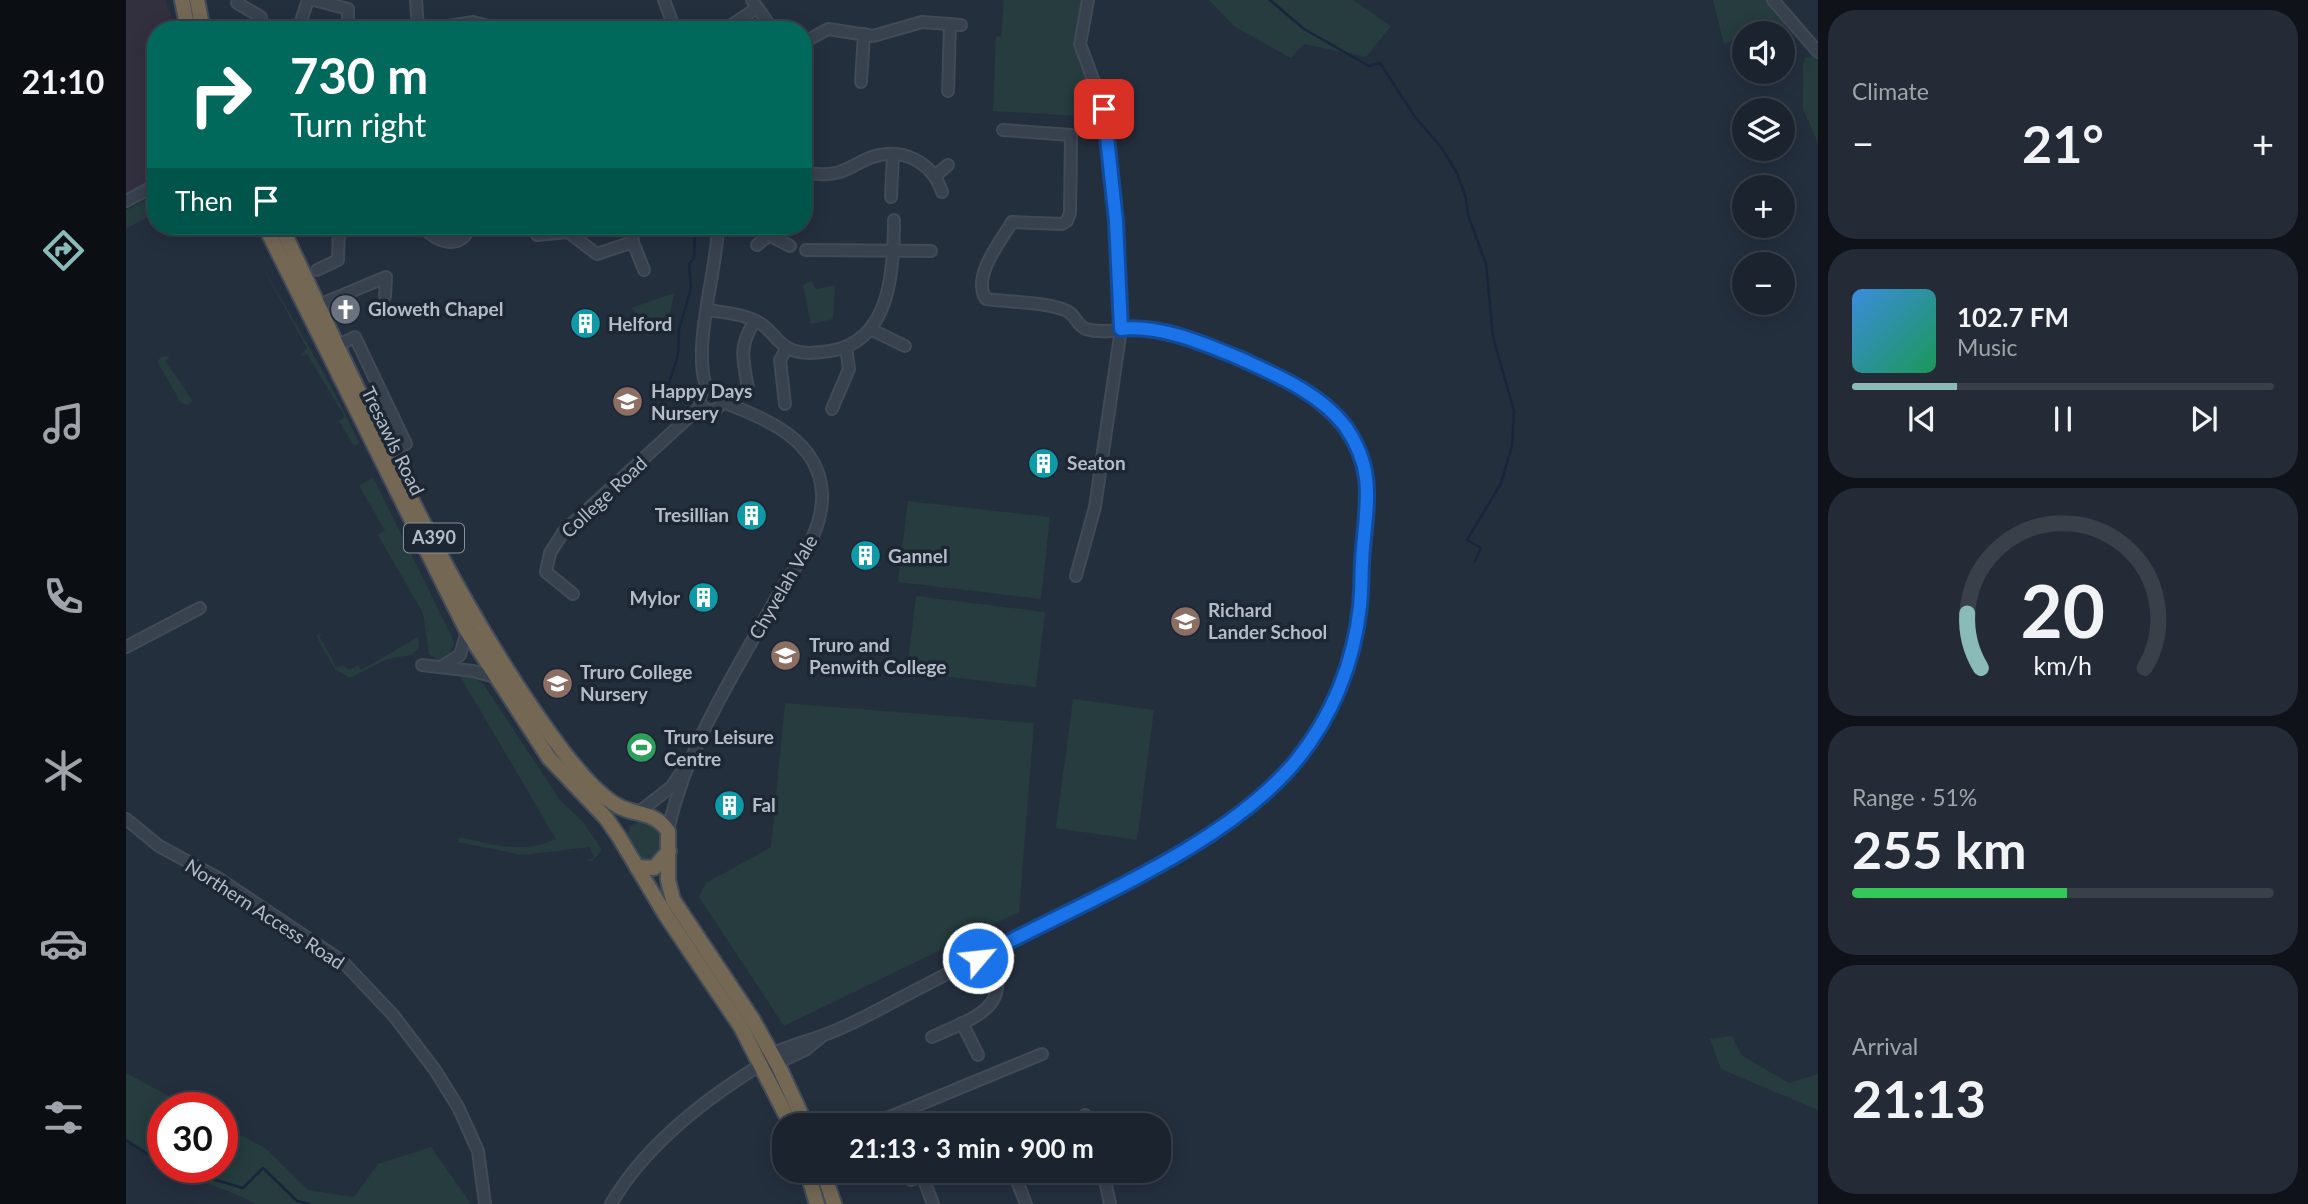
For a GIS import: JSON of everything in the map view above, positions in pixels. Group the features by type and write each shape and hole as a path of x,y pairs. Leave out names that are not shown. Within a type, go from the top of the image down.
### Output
{"highway":[{"path":"181,21 182,0"},
{"path":"197,0 201,21"},
{"name":"Tresawls Road","path":"269,235 467,631 555,766 606,818 619,837"},
{"name":"Tresawls Road","path":"285,235 390,453 458,582 540,719 586,778 617,806 638,812"},
{"path":"619,837 638,812"},
{"name":"A390","path":"638,812 658,819 668,831 668,880 673,900 799,1113"},
{"name":"A390","path":"619,837 767,1062 786,1113"},
{"path":"637,867 658,866 670,850"},
{"path":"811,1183 817,1204"},
{"path":"827,1183 834,1204"}],"street":[{"path":"301,21 308,0"},
{"path":"314,0 347,4"},
{"path":"416,0 417,21"},
{"path":"664,0 672,21"},
{"path":"1076,576 1096,508 1121,329 1116,221 1104,109 1080,44 1088,0"},
{"path":"1773,0 1818,52"},
{"path":"237,3 261,18 260,21"},
{"path":"735,21 755,4 767,21"},
{"path":"812,38 828,29 864,34 886,33 922,22 956,25 948,91"},
{"path":"861,82 864,34"},
{"path":"611,1204 648,1156 698,1107 803,1039 823,1035 988,952 1186,849 1219,829 1260,798 1296,760 1322,724 1341,685 1355,634 1369,496 1360,455 1344,426 1315,397 1228,354 1161,333 1121,329 1108,332 1085,328 1065,310 986,299 983,294 984,272 1012,222 1062,224 1067,221 1070,213 1071,135 1003,130"},
{"path":"812,173 832,174 870,158 893,155 916,159 936,175 942,192"},
{"path":"891,197 893,155"},
{"path":"936,175 948,164"},
{"path":"126,201 147,190"},
{"path":"708,310 738,314 755,321 787,348 815,353 846,348 863,339 870,329 892,279 894,220"},
{"path":"317,270 342,263 340,235"},
{"path":"434,235 444,242 463,238 465,235"},
{"path":"537,236 541,235"},
{"path":"575,235 597,254 633,242"},
{"path":"632,235 644,270"},
{"path":"717,235 700,355 707,388 701,394 702,406 715,410 722,402"},
{"path":"757,245 764,235"},
{"path":"773,235 790,246"},
{"path":"810,254 931,251"},
{"path":"319,305 386,272 385,296"},
{"path":"748,388 742,350 744,337 755,321"},
{"path":"870,329 905,346"},
{"path":"338,345 355,337 409,449 390,453"},
{"path":"785,404 780,360 787,348"},
{"path":"832,410 849,369 846,348"},
{"name":"Chyvelah Vale","path":"638,812 671,787 686,768 775,600 808,545 821,511 820,480 812,459 800,443 759,417 722,402 718,390 707,388"},
{"name":"College Road","path":"573,594 546,572 550,553 557,541 582,513 702,406"},
{"path":"126,647 200,608"},
{"path":"441,665 460,655 467,631"},
{"path":"422,665 441,665 495,677"},
{"name":"Chyvelah Vale","path":"668,831 686,768"},
{"name":"Northern Access Road","path":"126,818 159,846 218,878 342,961 394,1016 435,1070 458,1107 478,1151 485,1204"},
{"path":"932,1037 989,1006 997,996 999,977 988,952"},
{"path":"961,1023 978,1055"},
{"path":"899,1113 1042,1054"},
{"path":"929,1183 933,1204"},
{"path":"1018,1183 1026,1204"},
{"path":"1106,1183 1110,1204"}],"shaded area":[{"path":"126,0 165,0 173,21 147,21 147,190 126,201"}],"green space":[{"path":"1004,0 1084,0 1075,42 1099,108 1094,117 993,111 996,37 1001,36"},
{"path":"1209,0 1353,0 1391,26 1366,57 1304,44 1291,58 1235,27"},
{"path":"1713,0 1766,0 1782,21 1732,21 1732,41 1724,44"},
{"path":"1815,56 1818,60 1818,143 1803,109 1803,63 1806,57"},
{"path":"147,200 147,217 126,229 126,210"},
{"path":"260,263 336,397 359,443 354,446 339,421 345,417 307,354 300,356 307,348"},
{"path":"811,281 816,289 835,285 833,319 811,324 803,285"},
{"path":"674,293 668,324 661,331 654,329 631,308"},
{"path":"163,356 170,357 165,361 193,401 187,405 181,403 157,361"},
{"path":"373,477 452,637 454,643 450,654 454,650 456,654 442,663 429,654 423,613 378,535 385,530 359,486"},
{"path":"908,501 1050,517 1041,599 898,582"},
{"path":"916,596 1045,612 1036,687 907,672"},
{"path":"324,632 319,636 337,668 342,665 349,670 358,665 361,670 418,637 419,648 411,655 387,659 350,678 335,669 316,636"},
{"path":"460,676 476,678 484,685 560,800 584,823 602,850 591,862 586,860 594,858 590,847 522,855 458,842 459,837 520,847 544,844 556,839"},
{"path":"1073,699 1154,710 1137,840 1056,828"},
{"path":"785,703 1034,723 1019,912 784,1026 699,897 706,883 771,847"},
{"path":"639,822 654,827 661,835 662,850 654,862 642,861 630,845 628,831 630,826"},
{"path":"1732,1036 1741,1055 1789,1083 1818,1074 1818,1110 1721,1069 1710,1039"},
{"path":"126,1073 161,1092 147,1092 147,1154 126,1141"},
{"path":"238,1134 265,1148 308,1190 354,1197 378,1164 431,1147 471,1204 255,1204 234,1193 204,1183 238,1183"}],"waterway":[{"path":"1270,0 1304,29 1369,66 1380,63 1415,117 1441,147 1457,173 1466,198 1468,215 1486,264 1493,337 1514,411 1512,446 1501,483 1467,540 1481,548 1475,561"},
{"path":"657,420 678,355 679,329 691,289 689,264 694,258 695,235"},
{"path":"126,1140 147,1154"},
{"path":"226,1183 243,1188 263,1168 297,1201 309,1204"}],"place":[{"name":"Gloweth Chapel","path":"345,309"},
{"name":"Helford","path":"585,324"},
{"name":"Happy Days Nursery","path":"628,402"},
{"name":"Seaton","path":"1044,463"},
{"name":"Tresillian","path":"752,515"},
{"name":"Gannel","path":"865,556"},
{"name":"Mylor","path":"703,598"},
{"name":"Richard Lander School","path":"1185,621"},
{"name":"Truro and Penwith College","path":"786,656"},
{"name":"Truro College Nursery","path":"557,683"},
{"name":"Truro Leisure Centre","path":"641,748"},
{"name":"Fal","path":"729,805"}],"route":[{"path":"978,958 1197,842 1236,818 1260,798 1283,776 1322,724 1346,670 1359,616 1362,551 1368,517 1367,478 1352,438 1330,409 1303,390 1218,349 1143,329 1121,329 1116,221 1104,109"}]}
